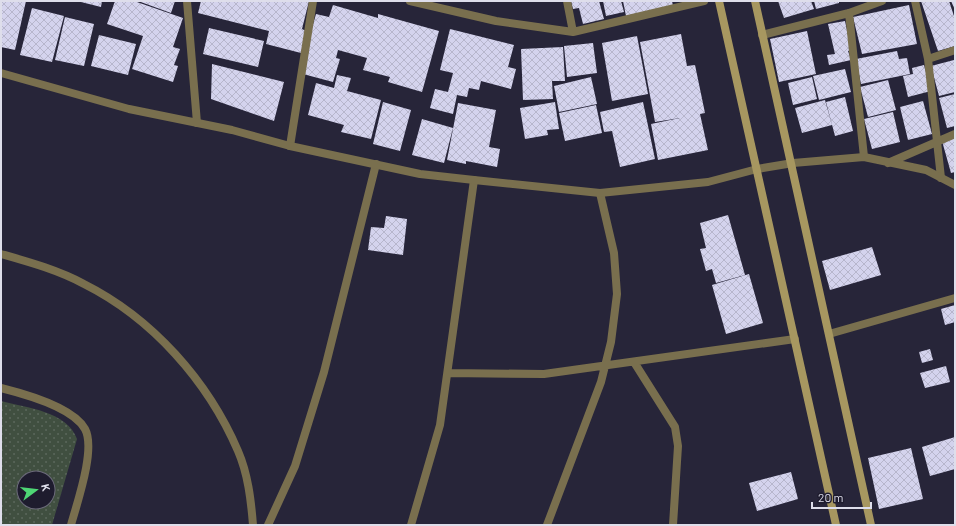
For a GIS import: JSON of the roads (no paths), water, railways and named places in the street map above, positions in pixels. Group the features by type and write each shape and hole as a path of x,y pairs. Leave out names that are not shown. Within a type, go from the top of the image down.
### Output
{"main road":[{"path":"719,1 836,525"},
{"path":"755,1 830,334 871,525"}],"street":[{"path":"187,1 197,123"},
{"path":"290,146 313,1"},
{"path":"410,1 496,21 573,32 704,1"},
{"path":"567,1 573,32"},
{"path":"762,34 849,13 882,1"},
{"path":"915,1 928,59 941,178"},
{"path":"849,13 864,157"},
{"path":"928,59 955,50"},
{"path":"1,73 129,108 290,146 420,174 600,193 708,182 757,169 792,163 864,157 926,170 955,185"},
{"path":"888,162 955,134"},
{"path":"268,525 295,466 324,372 376,164"},
{"path":"411,525 440,424 474,180"},
{"path":"547,525 601,382 611,342 617,294 614,253 600,193"},
{"path":"1,254 50,268 85,284 121,306 152,330 180,360 218,410 238,452 250,492 253,525"},
{"path":"830,334 955,298"},
{"path":"448,373 544,374 795,339"},
{"path":"634,362 675,427 678,446 673,525"},
{"path":"1,388 19,392 60,409 76,418 85,430 89,447 82,488 71,525"}]}
